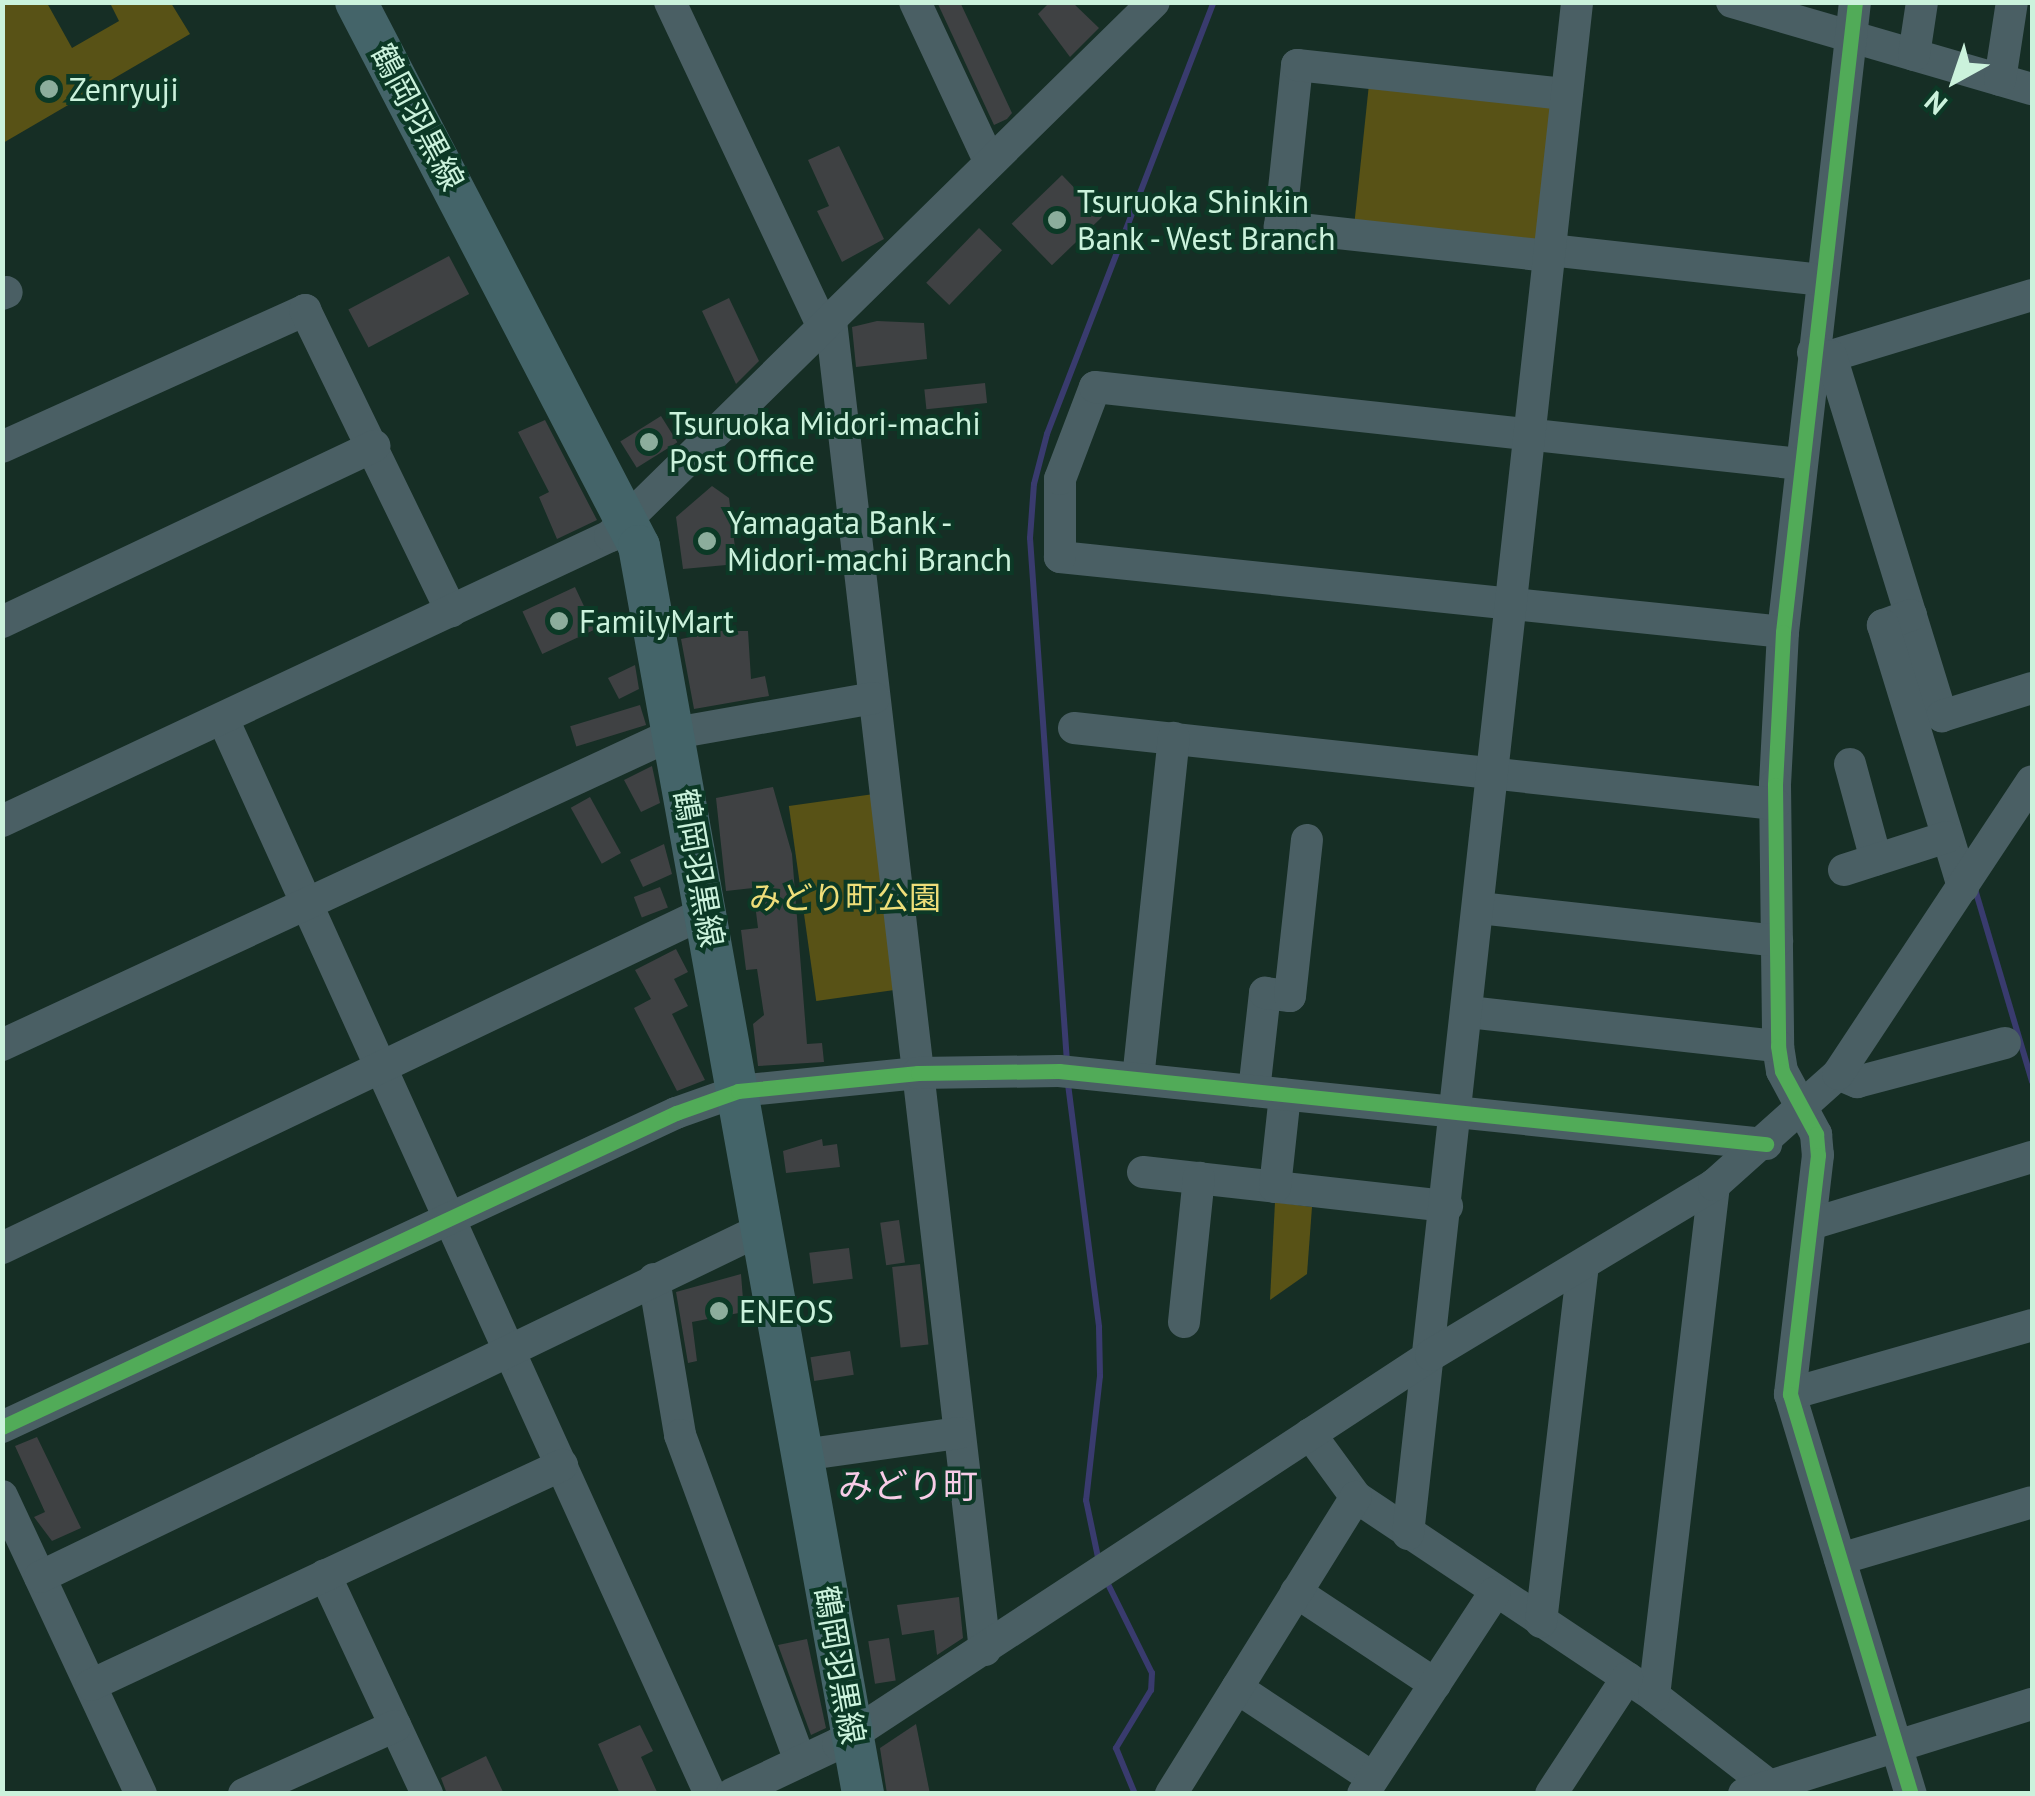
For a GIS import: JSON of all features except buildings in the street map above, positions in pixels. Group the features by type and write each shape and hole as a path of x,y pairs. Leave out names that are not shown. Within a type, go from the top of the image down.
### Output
{"main road":[{"name":"鶴岡羽黒線","path":"356,2 630,521 675,733 863,1794"}],"street":[{"path":"670,2 828,326 985,1650"},
{"path":"915,2 989,161"},
{"path":"2,822 610,536 630,521 989,161 1154,2"},
{"path":"1408,1534 1448,1206 1577,2"},
{"path":"1732,2 2032,89"},
{"path":"1855,2 1821,280 1822,354 1800,464 1782,632 1775,804 1778,1046 1782,1072 1804,1111 1818,1155 1790,1394 1911,1794"},
{"path":"1914,55 1922,2"},
{"path":"2000,80 2012,2"},
{"path":"1566,94 1297,65 1280,227 1821,280"},
{"path":"1822,354 2032,295"},
{"path":"2,447 305,310 374,446 450,611"},
{"path":"1822,354 1942,716 2032,688"},
{"path":"1782,632 1060,557 1060,479 1095,387 1800,464"},
{"path":"2,622 374,446"},
{"path":"1910,615 1883,625 1963,887"},
{"path":"2,1045 675,733 874,698"},
{"path":"223,719 710,1794"},
{"path":"1074,728 1775,804"},
{"path":"1138,1079 1174,738"},
{"path":"1850,764 1876,860"},
{"path":"732,1794 852,1734 1431,1355 1714,1185 1804,1111 1838,1074 2032,781"},
{"path":"1844,870 1947,837"},
{"path":"1275,1187 1264,993 1290,996 1307,840"},
{"path":"1480,908 1778,941"},
{"path":"2,1248 383,1070 706,912"},
{"path":"1468,1012 1778,1046"},
{"path":"1838,1074 1857,1082 2004,1042"},
{"path":"2,1428 676,1113 738,1092 918,1073 1071,1072 1766,1144"},
{"path":"1811,1224 2032,1157"},
{"path":"1143,1172 1448,1206"},
{"path":"1184,1322 1199,1178"},
{"path":"1551,1794 1641,1687 1714,1185"},
{"path":"40,1576 762,1230"},
{"path":"1541,1622 1582,1267"},
{"path":"654,1279 680,1435 800,1762"},
{"path":"1790,1394 2032,1325"},
{"path":"802,1455 958,1433"},
{"path":"1310,1434 1356,1497 1641,1687 1766,1790 2032,1704"},
{"path":"90,1685 562,1465"},
{"path":"2,1496 141,1794"},
{"path":"1171,1794 1356,1497"},
{"path":"1840,1559 2032,1502"},
{"path":"325,1575 427,1794"},
{"path":"1296,1592 1435,1684"},
{"path":"1238,1688 1368,1786 1495,1592"},
{"path":"244,1794 395,1726"}],"green space":[{"name":"Zenryuji","path":"3,2 47,3 72,48 119,21 110,3 171,3 190,34 3,143"},
{"path":"1369,84 1553,103 1538,245 1354,225"},
{"name":"みどり町公園","path":"874,794 901,989 816,1001 789,806"},
{"path":"1275,1202 1312,1207 1307,1274 1270,1300"}],"waterway":[{"path":"1067,1062 1030,538 1034,484 1047,434 1214,2"},
{"path":"1975,889 2032,1082"},
{"path":"1068,1084 1099,1327 1100,1376 1086,1500 1099,1562"},
{"path":"1105,1578 1152,1673 1151,1690 1116,1748 1135,1794"}],"cycle path":[{"path":"1855,2 1783,632 1775,785 1778,1046 1782,1071 1816,1134 1818,1155 1790,1394 1911,1794"},
{"path":"2,1427 676,1113 738,1091 918,1073 1059,1071 1766,1144"}],"place":[{"name":"Zenryuji","path":"49,89"},
{"name":"Tsuruoka Shinkin Bank - West Branch","path":"1057,220"},
{"name":"Tsuruoka Midori-machi Post Office","path":"649,442"},
{"name":"Yamagata Bank - Midori-machi Branch","path":"707,541"},
{"name":"FamilyMart","path":"559,621"},
{"name":"ENEOS","path":"719,1311"}],"district":[{"name":"みどり町","path":"908,1485"}]}
